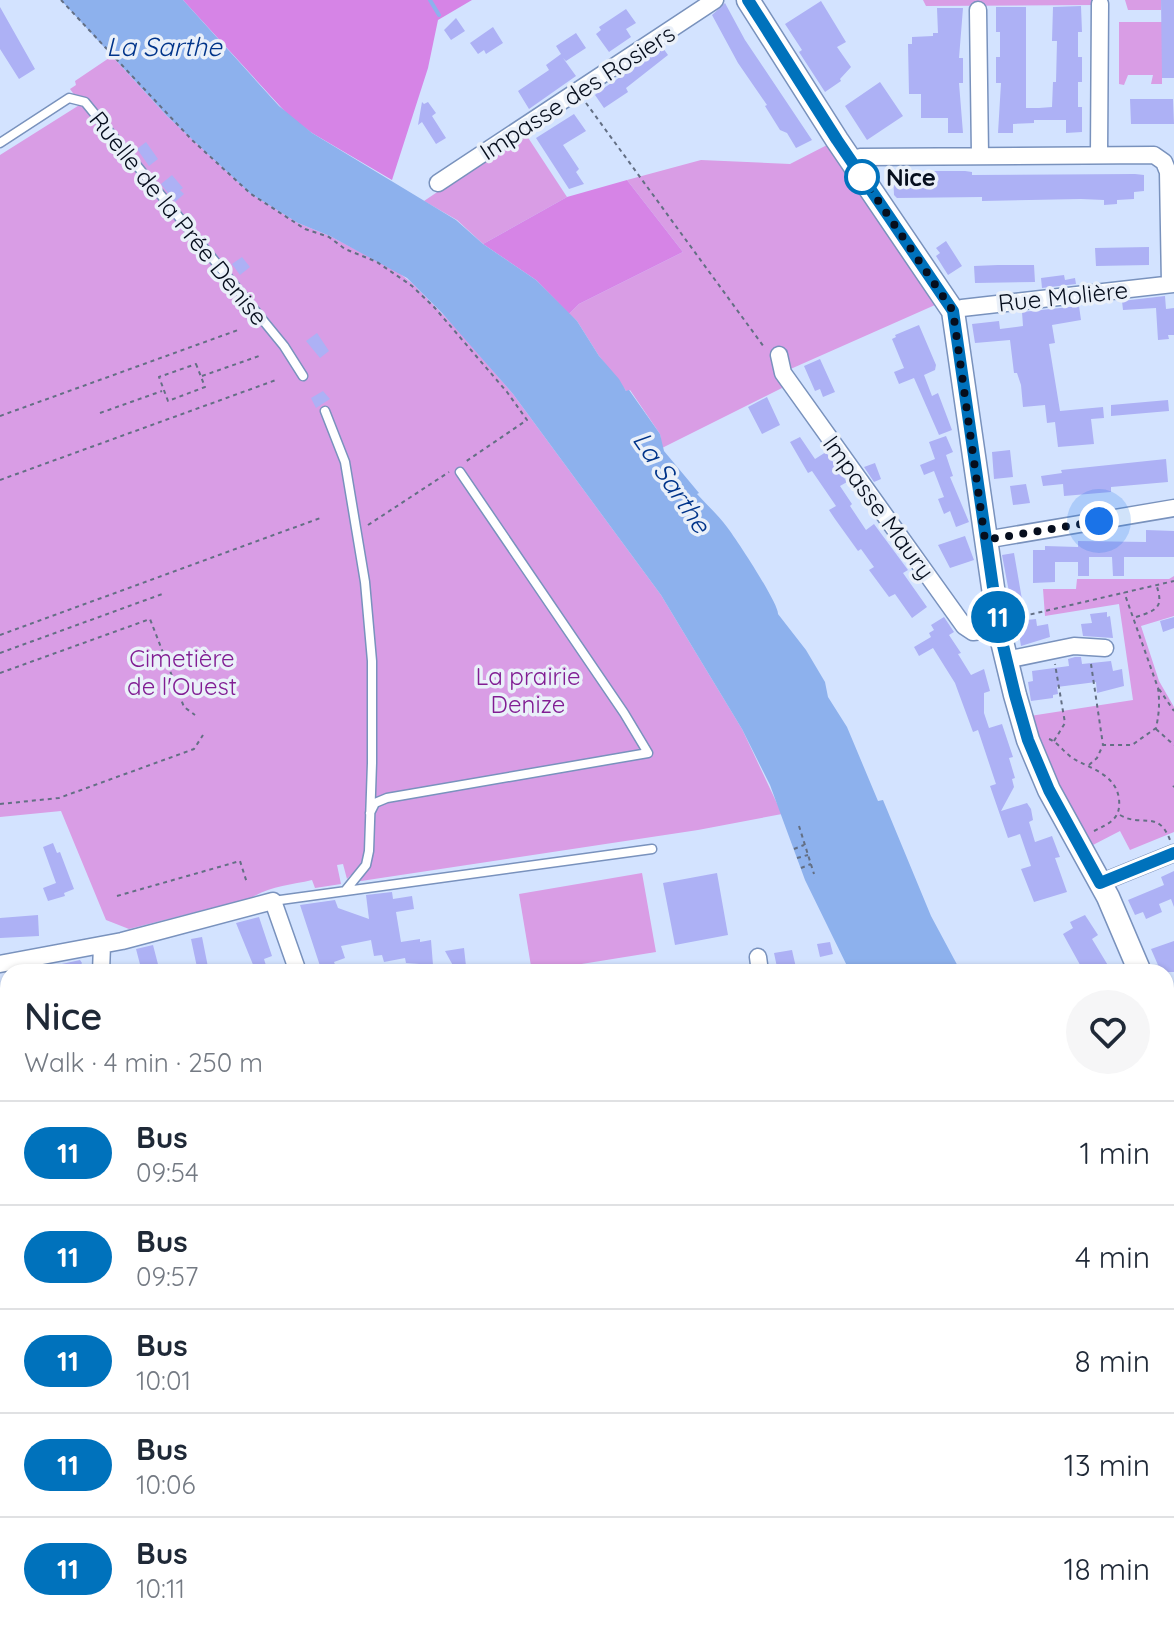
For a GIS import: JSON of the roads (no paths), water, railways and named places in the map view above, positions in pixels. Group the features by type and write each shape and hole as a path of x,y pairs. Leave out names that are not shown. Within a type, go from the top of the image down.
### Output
{"street":[{"name":"Impasse des Rosiers","path":"438,183 715,0"},
{"path":"748,0 953,311 999,625 1028,740 1049,790 1100,883 1136,964"},
{"path":"1099,154 1100,4"},
{"path":"978,10 980,155"},
{"path":"851,160 860,157 980,155 1154,155 1164,162 1168,172 1172,284"},
{"name":"Rue Molière","path":"953,311 1172,284"},
{"name":"Impasse Maury","path":"779,355 783,373 964,626 973,632 999,625"},
{"path":"985,540 1174,508"},
{"path":"1006,660 1074,646 1097,648"},
{"path":"1100,883 1174,850"},
{"path":"0,964 276,908 295,964"},
{"path":"102,945 106,964"}],"lane":[{"name":"Ruelle de la Prée Denise","path":"0,143 69,98 85,102 284,346 303,376"},
{"path":"325,411 345,462 372,661 370,813 366,865 345,891"},
{"path":"370,813 375,803 387,798 648,753 461,468"},
{"path":"276,908 311,895 652,849"}],"water":[{"name":"La Sarthe","path":"61,0 183,0 279,106 312,133 456,220 483,244 536,280 577,321 599,356 626,391 629,390 660,434 664,451 732,534 765,586 778,614 806,650 825,682 828,697 847,727 878,801 883,800 931,916 957,964 846,964 805,880 770,785 742,729 661,595 513,394 407,278 330,236 298,223 251,194 167,116"}],"waterway":[{"path":"430,0 439,15"}],"place":[{"name":"Nice","path":"862,177"}],"park label":[{"name":"Cimetière de l'Ouest","path":"182,672"},
{"name":"La prairie Denize","path":"528,690"}]}
